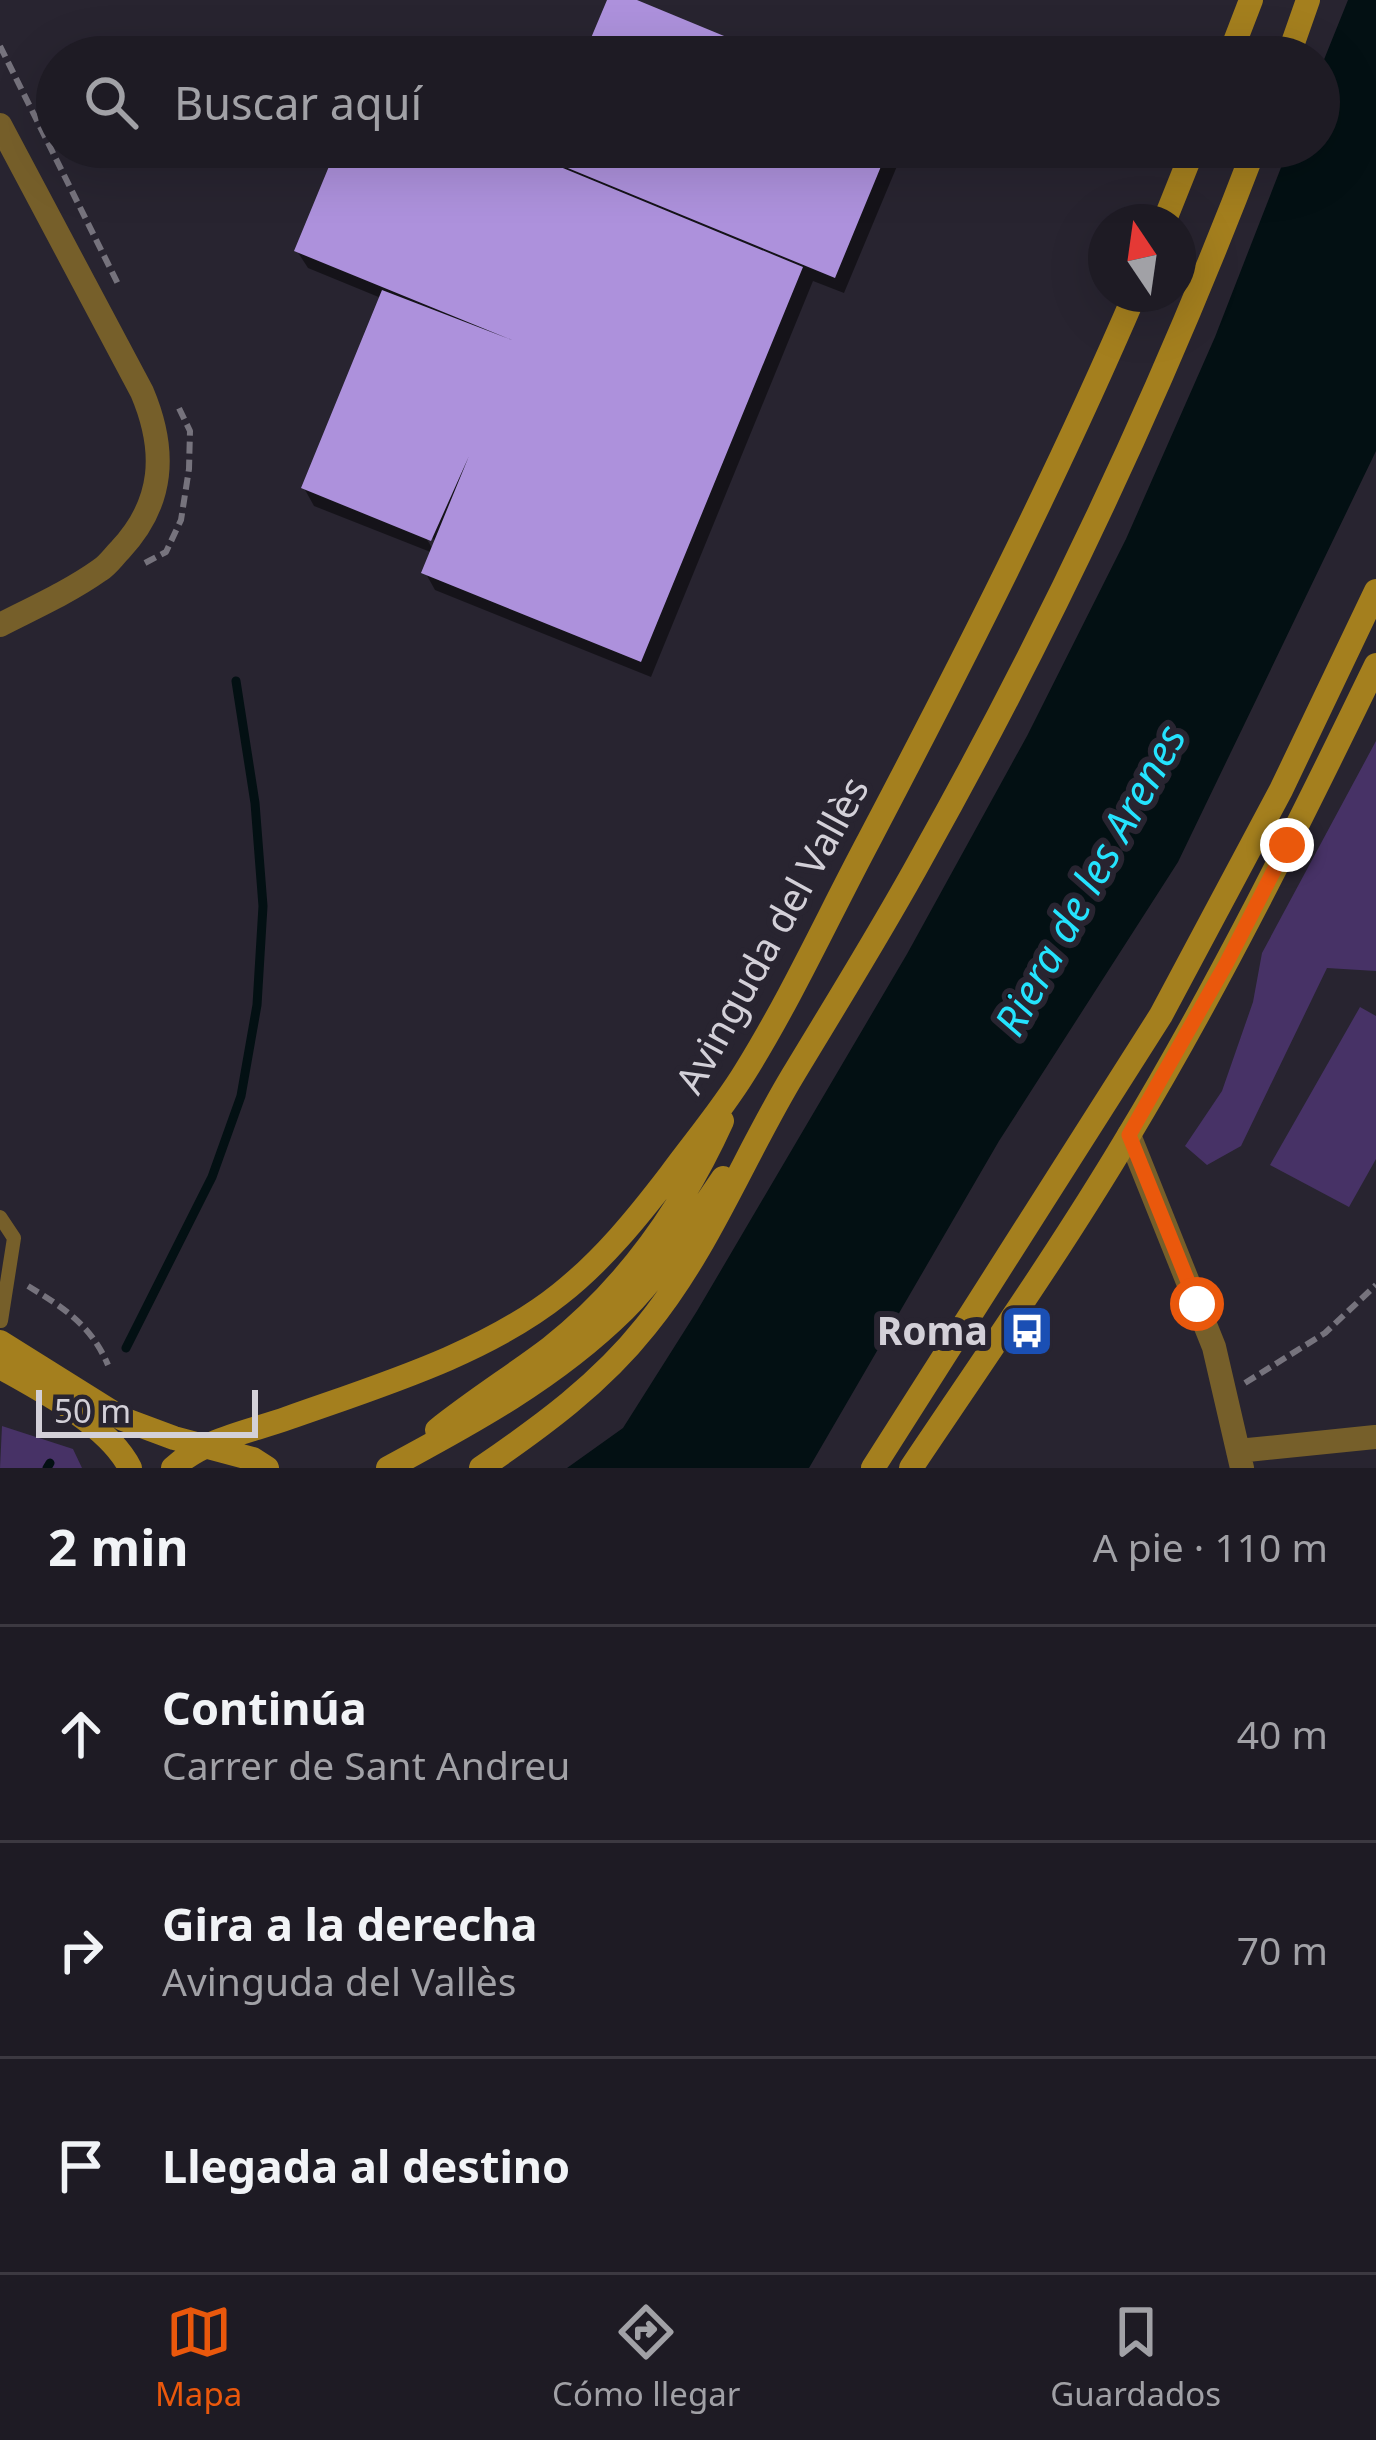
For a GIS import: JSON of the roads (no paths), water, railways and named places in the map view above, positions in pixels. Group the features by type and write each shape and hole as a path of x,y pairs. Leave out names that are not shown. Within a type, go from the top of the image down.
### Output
{"main road":[{"path":"1237,36 1251,0"},
{"path":"1295,36 1308,0"},
{"path":"1171,204 1186,168"},
{"path":"482,1468 593,1383 647,1325 709,1233 789,1082 924,854 1099,515 1187,318 1247,168"},
{"name":"Avinguda del Vallès","path":"176,1465 432,1364 520,1321 591,1268 635,1221 744,1073 985,616 1128,312"},
{"path":"873,1468 1161,1016 1282,790 1376,591"},
{"path":"911,1468 1038,1281 1129,1135 1226,964 1376,665"},
{"path":"1129,1135 1124,1103 1134,1059"},
{"path":"744,1073 700,1169 650,1247 607,1296 550,1347 388,1468 483,1418 567,1361 626,1308 674,1250 789,1082"},
{"path":"0,1321 41,1379"},
{"path":"0,1342 110,1440 130,1468"},
{"path":"0,1367 41,1379 153,1431 254,1459 267,1468"}],"street":[{"path":"0,125 151,413 159,463 147,514 105,567 0,626"},
{"path":"1129,1135 1214,1347 1240,1460 1375,1438"}],"lane":[{"path":"0,1217 14,1238 0,1321"},
{"path":"0,1380 41,1379"}],"water":[{"name":"Riera de les Arenes","path":"1348,0 1376,0 1376,451 1178,862 999,1141 809,1468 567,1468 623,1428 697,1311 907,954 1027,736 1126,539 1215,337 1281,168 1340,168 1340,36 1334,36"}],"waterway":[{"path":"126,1348 212,1177 241,1096 257,1005 263,906 255,803 236,681"},
{"path":"47,1468 50,1463"}],"place":[{"name":"Roma","path":"1027,1331"}]}
